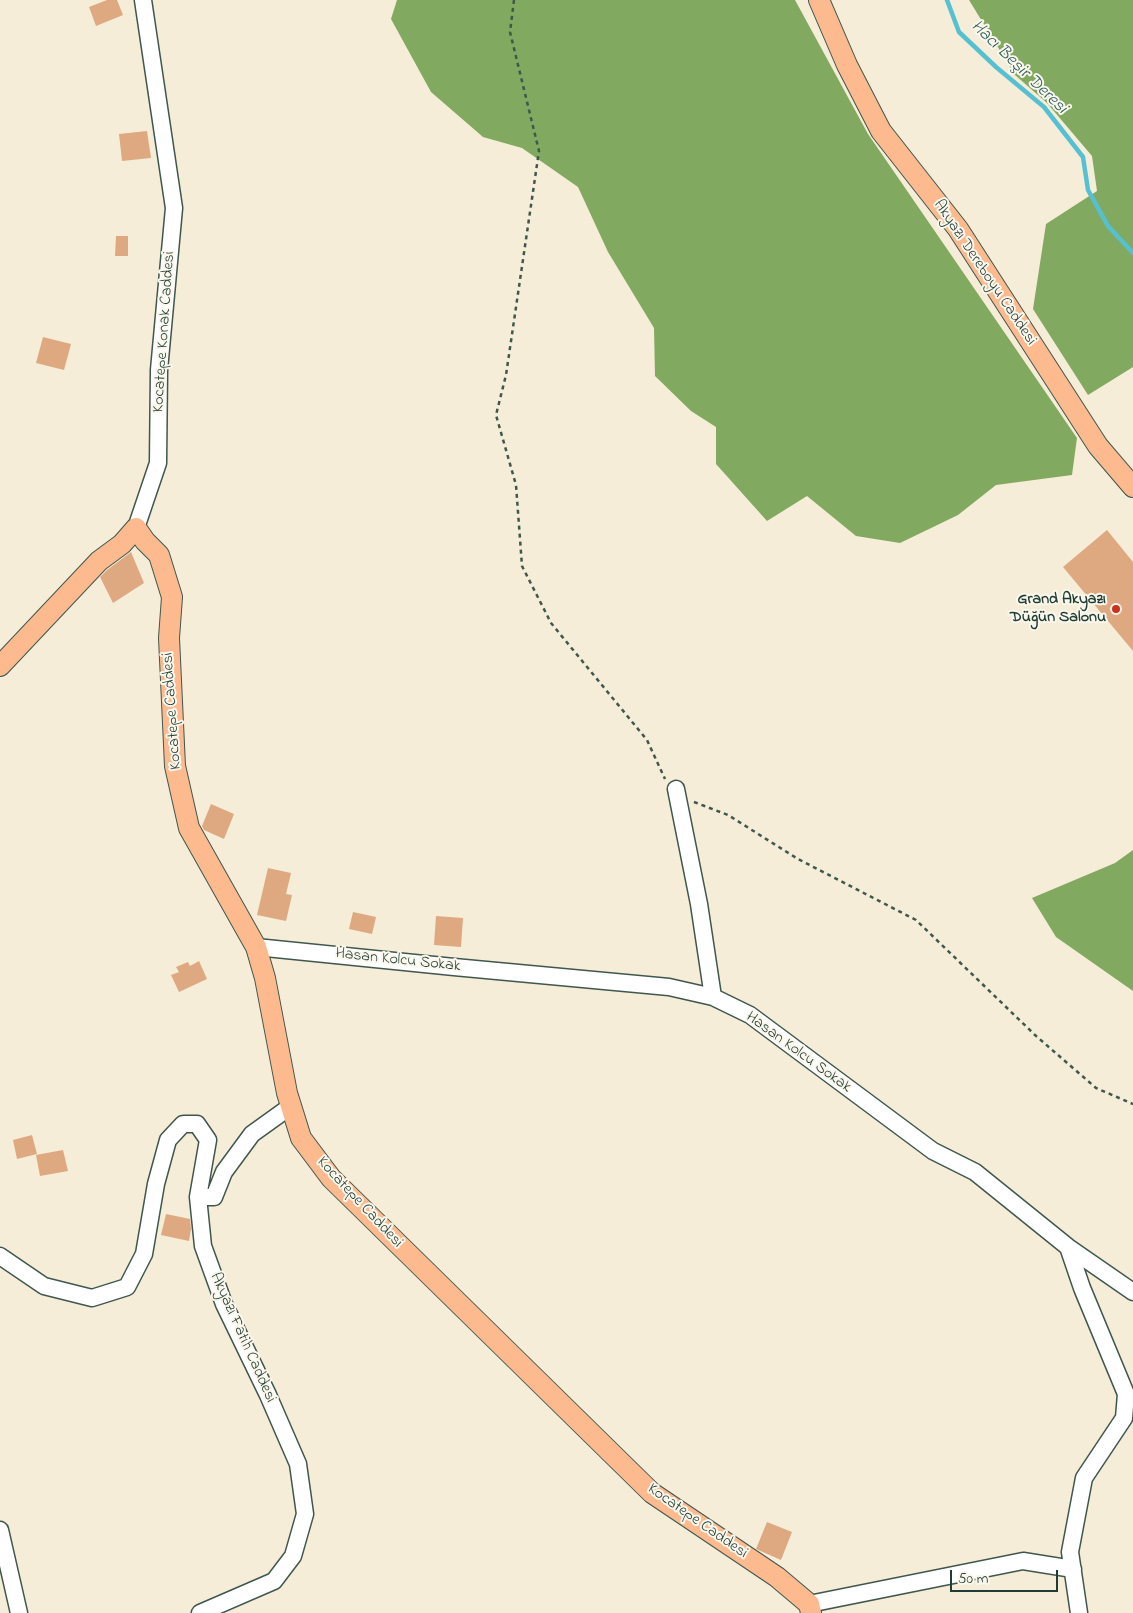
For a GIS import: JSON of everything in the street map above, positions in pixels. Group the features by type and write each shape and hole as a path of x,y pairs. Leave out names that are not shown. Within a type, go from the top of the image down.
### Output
{"main road":[{"name":"Akyazı Dereboyu Caddesi","path":"818,0 847,65 881,130 958,229 1098,446 1133,487"},
{"name":"Kocatepe Konak Caddesi","path":"0,666 99,562 122,544 136,528"},
{"name":"Kocatepe Caddesi","path":"136,528 145,541 159,555 172,597 169,638 175,766 189,828 256,946 265,978 291,1106 301,1138 330,1178 652,1493 777,1577 810,1608"}],"street":[{"name":"Kocatepe Konak Caddesi","path":"136,528 158,463 159,370 174,208 143,0"},
{"path":"676,789 700,904 713,997"},
{"name":"Hasan Kolcu Sokak","path":"256,946 669,987 713,997 750,1015 933,1151 975,1172 1068,1247 1133,1292"},
{"path":"198,1197 214,1196 224,1172 252,1134 291,1106"},
{"name":"Akyazı Fatih Caddesi","path":"0,1256 44,1286 92,1298 128,1287 144,1254 156,1184 168,1140 183,1124 197,1124 208,1140 198,1197 203,1246 224,1304 268,1395 298,1464 305,1514 293,1556 274,1581 200,1613"},
{"path":"1068,1247 1082,1288 1126,1394 1124,1418 1084,1478 1070,1552 1079,1613"},
{"path":"0,1530 19,1613"},
{"path":"810,1608 1023,1561 1073,1569"}],"path":[{"path":"514,0 510,32 539,151 506,375 496,415 516,485 522,566 551,623 647,740 665,780 691,801 728,815 798,859 916,920 1035,1035 1096,1088 1133,1104"}],"green space":[{"path":"397,0 795,0 868,134 1077,438 1072,475 996,485 958,515 900,543 856,536 807,496 767,521 716,464 716,427 691,411 655,376 654,328 608,252 578,187 522,148 483,137 431,92 391,19"},
{"path":"969,0 1133,0 1133,367 1088,395 1033,309 1046,224 1097,191 1092,156 1047,103 1015,75"},
{"path":"1133,850 1133,991 1056,937 1032,898 1115,863"}],"building":[{"path":"107,0 117,0 123,15 96,26 89,7"},
{"path":"147,131 151,158 122,161 119,134"},
{"path":"116,236 128,236 128,256 115,256"},
{"path":"43,337 71,344 64,370 36,363"},
{"name":"Grand Akyazı Düğün Salonu","path":"1107,530 1133,562 1133,651 1063,567"},
{"path":"131,552 144,583 113,603 100,577"},
{"path":"211,804 234,814 224,839 204,830 202,826"},
{"path":"268,868 291,873 286,894 292,895 286,921 257,915"},
{"path":"353,912 376,917 372,934 349,929"},
{"path":"436,916 463,918 461,947 434,945"},
{"path":"199,961 207,979 179,992 171,975 179,972 176,967 188,962 190,966"},
{"path":"32,1135 37,1154 17,1159 13,1140"},
{"path":"63,1150 68,1171 40,1176 36,1155"},
{"path":"166,1214 190,1219 189,1241 161,1235"},
{"path":"767,1522 792,1532 781,1560 756,1549"}],"waterway":[{"name":"Hacı Beşir Deresi","path":"947,0 959,32 996,67 1044,107 1083,157 1088,190 1108,226 1133,253"}],"place":[{"name":"Grand Akyazı Düğün Salonu","path":"1116,609"}]}
